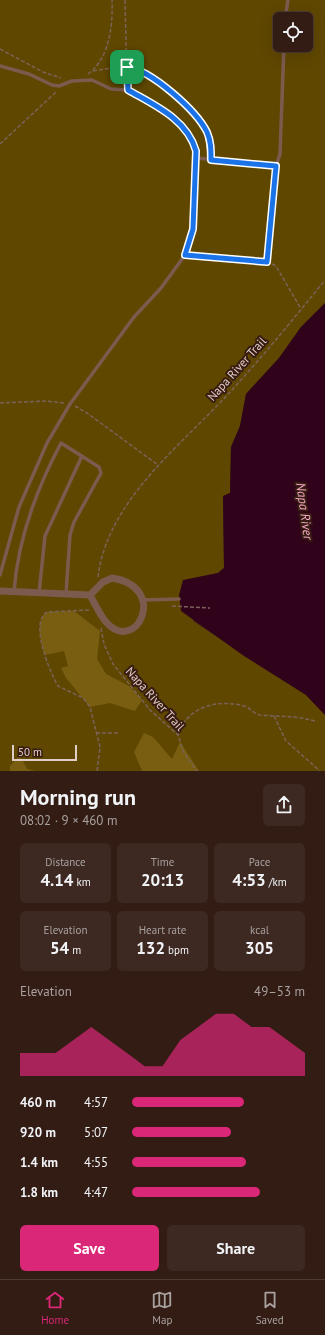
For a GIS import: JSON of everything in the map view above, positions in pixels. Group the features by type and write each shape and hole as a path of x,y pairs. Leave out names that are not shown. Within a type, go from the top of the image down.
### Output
{"street":[{"path":"112,578 122,579 136,588 143,600 144,607 139,624 133,629 117,630 106,622 90,595 97,586 103,582 112,578"},
{"path":"0,591 90,595"}],"lane":[{"path":"286,12 288,0"},
{"path":"185,255 267,262 276,166 280,154 284,52"},
{"path":"0,66 29,74 52,85 59,86 72,81 92,80 111,89 128,90 171,115 182,126 193,141 196,158 193,229 185,255 161,288 134,317 70,404 47,443 19,507 0,575"},
{"path":"196,158 276,166"},
{"path":"14,591 23,534 31,508 61,444 99,467 101,473 74,522 70,535 66,594"},
{"path":"39,593 45,536 82,456"},
{"path":"143,600 179,600"}],"path":[{"path":"125,0 128,90"},
{"path":"0,49 42,72 72,81"},
{"path":"93,71 127,67 144,72 192,110 208,133 211,148 211,160"},
{"path":"267,262 276,266 301,309"},
{"name":"Napa River Trail","path":"97,586 100,560 107,539 130,501 158,465 231,391 325,280"},
{"path":"0,403 46,401 70,404 87,413 158,465"},
{"path":"170,606 210,608"},
{"path":"97,771 100,754 96,733 87,702 83,698 58,686 55,681 41,643 41,618 47,612 88,610 101,614"},
{"name":"Napa River Trail","path":"101,614 100,631 113,664 150,710 178,735 184,753 197,771"},
{"path":"178,735 185,721 192,714 210,705 222,703 246,706 258,715 302,717 317,722"},
{"path":"274,716 286,741 320,771"},
{"path":"96,733 120,732"}],"shaded area":[{"path":"0,0 325,0 325,303 301,327 279,358 246,394 240,426 231,447 230,493 223,496 224,568 218,573 199,577 193,621 306,695 325,715 325,771 0,771"},
{"path":"74,611 100,631 97,659 106,674 129,686 142,700 135,711 110,703 90,707 66,678 61,668 68,666 64,651 45,655 40,632 43,615 47,612"},
{"path":"144,733 153,737 172,759 180,742 199,771 142,771 134,752"},
{"path":"20,755 27,769 35,771 10,771 10,766"}],"water":[{"name":"Napa River","path":"325,303 325,715 306,695 244,656 181,611 179,595 183,580 218,573 224,568 223,496 230,493 231,447 240,426 246,394 279,358 301,327"}],"route":[{"path":"127,67 136,68 144,72 192,110 208,133 211,148 211,160 276,166 267,262 185,255 193,229 196,151 193,141 187,131 171,115 128,90 127,67"}]}
